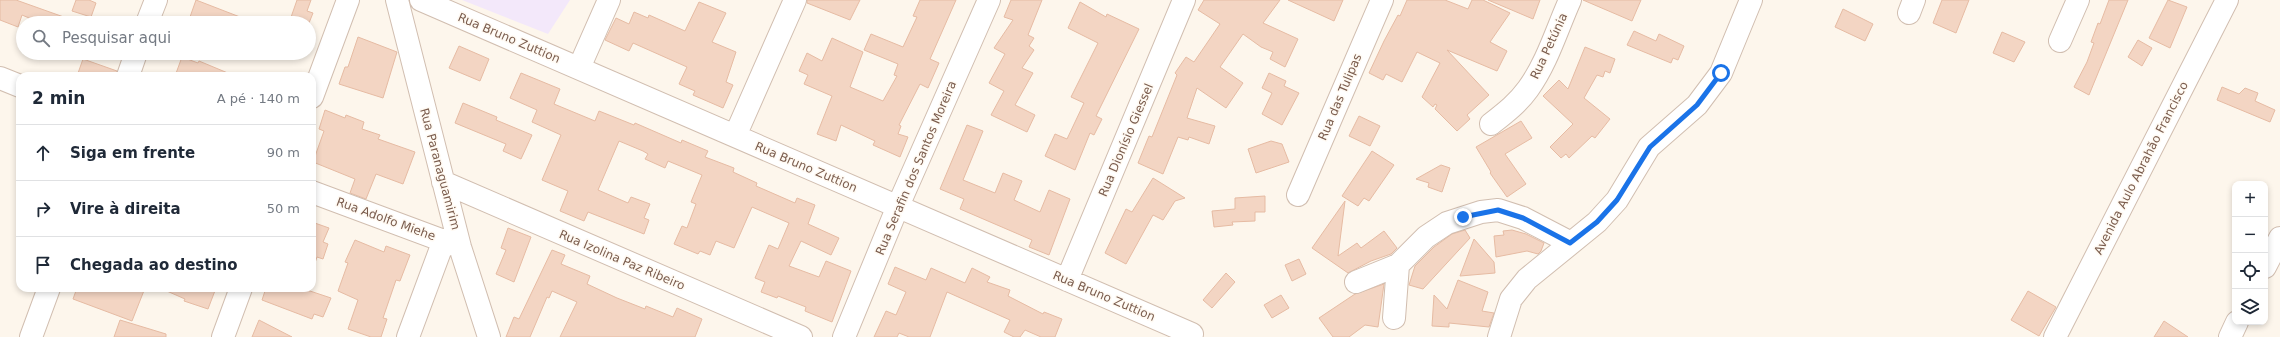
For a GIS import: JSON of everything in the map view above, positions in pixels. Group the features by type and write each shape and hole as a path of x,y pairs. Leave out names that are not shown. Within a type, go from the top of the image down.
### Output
{"street":[{"path":"150,16 156,0"},
{"path":"316,86 348,0"},
{"name":"Rua Paranaguamirim","path":"397,0 443,182 452,244 489,337"},
{"name":"Rua Bruno Zuttion","path":"421,0 1192,334"},
{"path":"579,68 609,0"},
{"path":"735,136 795,0"},
{"name":"Rua Serafin dos Santos Moreira","path":"844,337 898,206 989,0"},
{"name":"Rua Dionísio Giessel","path":"1067,280 1184,0"},
{"name":"Rua das Tulipas","path":"1298,195 1382,0"},
{"name":"Rua Petúnia","path":"1491,124 1513,106 1529,88 1541,66 1570,0"},
{"path":"1499,337 1511,299 1527,278 1597,222 1617,200 1650,147 1701,100 1721,73 1751,0"},
{"path":"2060,41 2078,0"},
{"name":"Avenida Aulo Abrahão Francisco","path":"2055,337 2227,0"},
{"path":"129,72 134,60"},
{"path":"0,78 16,84"},
{"name":"Rua Izolina Paz Ribeiro","path":"443,182 801,337"},
{"name":"Rua Adolfo Miehe","path":"316,193 452,244"},
{"path":"1356,282 1398,265 1426,237 1446,223 1481,212 1498,210 1523,218 1570,243"},
{"path":"2268,261 2280,238"},
{"path":"408,337 452,244"},
{"path":"1394,318 1398,265"},
{"path":"31,337 48,292"},
{"path":"223,337 240,292"},
{"path":"2230,337 2236,325"}],"shaded area":[{"path":"462,0 570,0 548,34"}],"building":[{"path":"0,0 16,0 61,16 16,16 16,26 0,20"},
{"path":"76,0 89,0 96,3 91,16 72,11"},
{"path":"196,0 237,16 190,16"},
{"path":"297,0 311,0 307,11 313,13 312,16 291,16"},
{"path":"807,0 860,0 850,20 807,3"},
{"path":"920,0 956,0 930,59 939,63 928,88 920,84 899,125 901,126 898,134 908,137 900,157 873,145 875,141 841,125 836,141 817,134 832,96 804,84 808,75 799,71 807,53 822,61 832,38 863,52 850,87 883,101 897,76 894,75 898,64 864,50 871,34 903,47 917,17 913,16"},
{"path":"1011,0 1042,0 1028,35 1034,38 1029,46 1034,50 1022,68 1033,73 1015,105 1035,115 1027,132 991,115 1004,91 989,83 1005,54 994,48 1013,20 1004,17"},
{"path":"1204,0 1280,0 1263,23 1298,39 1285,67 1270,59 1273,52 1261,47 1243,34 1220,67 1243,83 1226,108 1197,88 1187,118 1215,126 1209,144 1189,137 1188,140 1178,137 1163,174 1138,163 1149,136 1152,137 1177,75 1175,73 1186,57 1194,62 1220,24 1198,10"},
{"path":"1288,0 1343,0 1334,21"},
{"path":"1407,0 1445,0 1468,9 1472,0 1483,0 1510,13 1490,42 1507,51 1497,71 1447,50 1489,95 1467,115 1470,119 1457,131 1435,109 1437,105 1435,104 1433,107 1422,97 1440,63 1417,52 1402,82 1386,74 1383,80 1369,73 1384,41 1398,15 1400,16"},
{"path":"1488,0 1540,0 1533,19"},
{"path":"1583,0 1641,0 1632,21"},
{"path":"1942,0 1969,0 1956,33 1933,23"},
{"path":"2109,0 2128,0 2089,95 2074,87 2087,62 2094,43 2091,42"},
{"path":"2168,0 2187,7 2170,48 2149,38"},
{"path":"699,2 726,13 712,42 736,52 726,82 733,85 723,108 693,95 695,91 679,84 687,67 633,43 629,51 605,40 616,18 629,24 634,12 648,18 649,15 685,31"},
{"path":"1080,2 1106,17 1107,14 1139,29 1096,116 1102,119 1094,135 1090,133 1075,170 1045,156 1055,134 1067,139 1084,103 1071,97 1098,43 1068,28"},
{"path":"1843,9 1873,24 1865,41 1835,27"},
{"path":"1634,31 1656,41 1659,34 1684,46 1678,60 1673,58 1671,63 1627,45"},
{"path":"2002,32 2025,42 2014,62 1993,53"},
{"path":"358,37 397,52 383,98 339,84 345,67 348,67"},
{"path":"2138,40 2152,48 2142,66 2128,57"},
{"path":"459,46 489,59 480,81 449,68"},
{"path":"1585,47 1615,59 1610,73 1605,71 1603,77 1597,75 1584,98 1610,119 1595,138 1592,136 1569,158 1566,154 1561,158 1550,147 1573,124 1543,96 1559,80 1568,89"},
{"path":"83,60 117,71 117,72 78,72"},
{"path":"181,60 190,60 198,63 199,61 225,72 176,72"},
{"path":"521,73 560,89 554,104 595,121 599,111 634,125 635,123 681,143 682,140 708,151 705,157 734,168 733,172 757,183 756,186 795,203 797,198 815,205 808,224 839,238 831,255 801,241 789,266 819,277 826,261 851,271 832,322 805,311 806,307 778,296 777,298 761,292 765,282 755,278 769,245 778,249 789,223 752,207 734,248 716,241 710,255 700,251 698,254 674,244 682,226 687,228 696,204 691,202 702,175 668,161 665,168 645,159 648,154 643,151 619,141 598,190 628,203 631,197 650,204 644,218 649,220 644,234 588,212 584,221 560,211 568,191 542,180 561,135 532,122 537,110 510,98"},
{"path":"1269,73 1286,81 1284,86 1299,93 1282,125 1262,114 1272,93 1262,88"},
{"path":"2222,87 2239,94 2245,88 2258,93 2255,101 2275,110 2270,122 2217,100"},
{"path":"463,103 497,117 496,120 532,135 521,159 503,151 506,144 455,123"},
{"path":"325,110 345,118 346,115 364,122 362,129 380,135 378,139 415,152 403,184 376,174 366,199 350,193 355,179 316,163 316,154 324,131 319,129"},
{"path":"1359,116 1380,126 1370,146 1349,136"},
{"path":"1521,121 1532,138 1505,154 1526,184 1507,197 1490,173 1491,172 1476,147"},
{"path":"967,125 983,131 963,180 995,193 1003,173 1022,181 1014,200 1040,212 1049,190 1070,199 1049,255 1029,247 1032,240 960,209 964,199 940,189"},
{"path":"1271,141 1282,144 1289,162 1256,173 1248,149"},
{"path":"1372,151 1394,165 1369,201 1364,198 1358,206 1342,196"},
{"path":"1441,165 1450,168 1442,192 1428,187 1429,183 1416,179"},
{"path":"1153,178 1185,198 1175,201 1163,220 1153,215 1126,264 1105,253 1126,209 1132,212"},
{"path":"1265,196 1265,212 1255,212 1255,221 1232,222 1233,225 1214,227 1212,211 1235,209 1235,198"},
{"path":"1345,201 1338,256 1357,243 1361,248 1384,231 1397,248 1391,254 1371,261 1348,273 1312,248"},
{"path":"316,223 329,228 323,242 328,244 323,259 317,257 316,260"},
{"path":"508,228 531,237 514,282 496,274 506,250 501,248"},
{"path":"1465,230 1470,238 1423,289 1409,285 1415,266 1434,247 1452,234"},
{"path":"1512,230 1526,234 1544,243 1541,251 1538,254 1527,251 1496,257 1494,236 1504,235 1503,231"},
{"path":"1474,239 1494,262 1495,273 1460,276"},
{"path":"355,240 384,252 386,246 410,255 400,281 396,280 383,318 387,319 381,337 371,337 348,329 358,300 338,291 348,263 345,262"},
{"path":"552,250 565,255 561,264 590,276 587,284 617,298 645,309 646,306 673,317 677,308 702,319 695,337 560,337 577,302 552,291 549,298 547,297 530,337 506,337 514,317 519,319"},
{"path":"1299,259 1306,274 1292,281 1285,265"},
{"path":"895,267 926,280 931,268 965,283 972,268 990,277 987,282 1010,290 1008,296 1043,314 1044,312 1062,319 1055,337 1041,337 1025,330 1020,337 1014,337 1004,332 1010,320 947,292 930,337 909,337 899,333 897,337 874,337 886,311 896,315 906,292 888,284"},
{"path":"1226,273 1235,282 1212,308 1203,300"},
{"path":"1458,280 1488,292 1482,311 1494,313 1489,327 1449,323 1449,327 1432,326 1434,295 1447,309"},
{"path":"1384,284 1378,327 1365,325 1349,337 1333,337 1319,318 1355,294"},
{"path":"2028,291 2056,307 2039,336 2011,320"},
{"path":"76,292 143,292 132,321 73,299"},
{"path":"169,292 214,292 208,309 184,301 185,299"},
{"path":"265,292 313,292 331,298 323,317 314,314 312,319 262,300"},
{"path":"1281,295 1289,308 1272,318 1264,305"},
{"path":"120,320 166,334 166,337 114,337"},
{"path":"259,320 292,337 252,337"},
{"path":"2164,321 2188,337 2154,337"}],"route":[{"path":"1463,217 1481,212 1498,210 1523,218 1570,243 1597,222 1617,200 1650,147 1662,134 1697,105 1721,73"}]}
